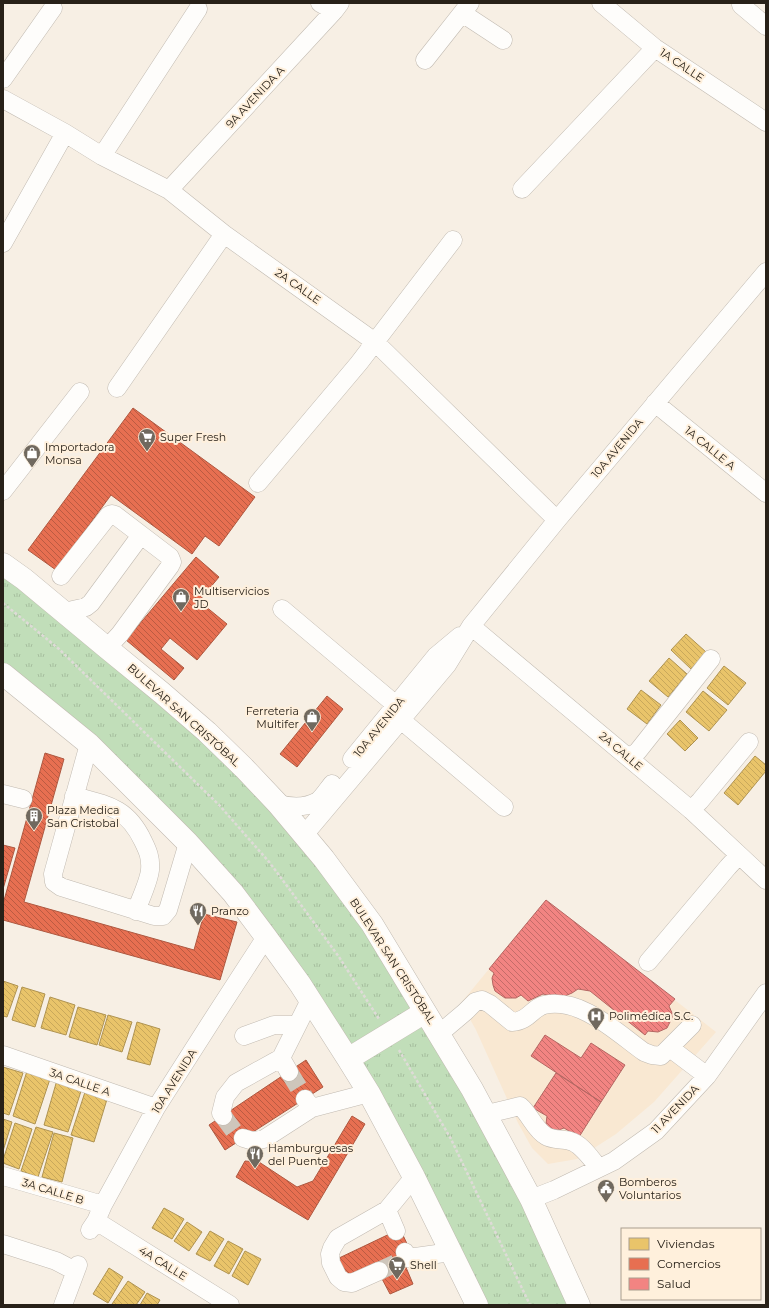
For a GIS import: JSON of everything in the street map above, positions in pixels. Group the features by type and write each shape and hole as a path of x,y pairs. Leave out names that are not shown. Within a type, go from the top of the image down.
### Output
{"main road":[{"name":"BULEVAR SAN CRISTÓBAL","path":"3,564 24,579 108,648 207,732 244,768 305,834 372,924 440,1034 486,1114 531,1199 579,1305"},
{"path":"3,674 89,744 188,843 233,893 310,1000 369,1093 414,1177 477,1305"},
{"path":"348,1059 425,1012"}],"street":[{"name":"1A CALLE","path":"602,3 655,48 764,116"},
{"path":"740,5 766,26"},
{"name":"9A AVENIDA A","path":"168,190 331,6"},
{"path":"3,80 53,8"},
{"path":"425,60 466,8 503,40"},
{"path":"102,156 198,9"},
{"path":"522,189 655,48"},
{"name":"2A CALLE","path":"3,99 102,156 168,190 224,234 375,342 557,520"},
{"path":"3,243 65,134"},
{"path":"117,388 224,234"},
{"path":"258,483 354,369 453,240"},
{"name":"10A AVENIDA","path":"305,834 399,713 436,656 471,626 557,520 766,272"},
{"path":"3,491 80,392"},
{"name":"1A CALLE A","path":"655,403 766,494"},
{"path":"61,576 109,515 112,514 170,557 172,562 120,634 108,648"},
{"path":"64,612 86,607 91,603 141,535"},
{"path":"282,608 504,807"},
{"name":"2A CALLE","path":"471,626 690,810 766,880"},
{"path":"629,758 638,751 711,659"},
{"name":"10A AVENIDA","path":"278,804 298,806 309,804 318,800 399,713"},
{"path":"690,810 700,801 749,742"},
{"path":"89,744 53,874 54,882 61,887 136,911 154,916 163,916 168,910 188,843"},
{"path":"3,794 23,799"},
{"path":"74,796 109,806 123,814 137,829 151,856 150,872 136,911"},
{"path":"648,962 739,855"},
{"name":"10A AVENIDA","path":"96,1219 156,1108 266,937"},
{"name":"11 AVENIDA","path":"531,1199 554,1190 614,1161 656,1131 707,1076 766,993"},
{"path":"223,1116 221,1113 225,1097 236,1083 285,1065 297,1025 310,1000"},
{"path":"440,1034 466,1012 475,1002 482,1000 490,1004 512,1022 520,1022 543,1006 562,1004 578,1008 590,1013 644,1052 652,1055 661,1056 692,1025"},
{"path":"244,1036 274,1025 297,1025"},
{"path":"670,1048 707,1076"},
{"name":"3A CALLE A","path":"3,1055 156,1108"},
{"path":"243,1138 253,1141 264,1138 308,1103 369,1093"},
{"path":"486,1114 520,1106 526,1111 535,1126 546,1137 572,1141 599,1168"},
{"name":"3A CALLE B","path":"3,1176 96,1219"},
{"path":"379,1271 352,1283 344,1282 338,1278 331,1263 330,1254 332,1248 338,1238 388,1210 414,1177"},
{"path":"388,1210 396,1231"},
{"name":"4A CALLE","path":"96,1219 230,1305"},
{"path":"3,1244 56,1260 76,1268 63,1305"},
{"path":"405,1257 451,1252"}],"path":[{"path":"3,603 59,649 220,806 270,863 339,957 389,1034 451,1139 530,1305"}],"shaded area":[{"name":"Polimédica S.C.","path":"546,900 716,1032 654,1102 616,1134 577,1159 548,1164 532,1148 518,1123 476,1030 461,1003"}],"green space":[{"path":"3,571 182,720 259,795 322,866 417,1010 350,1050 272,931 3,665"},
{"path":"422,1020 511,1180 570,1305 486,1305 355,1060"}],"building: Viviendas":[{"path":"686,634 706,652 691,669 671,650"},
{"path":"669,658 687,674 668,697 649,681"},
{"path":"724,666 746,683 728,705 707,688"},
{"path":"641,690 661,705 647,724 627,709"},
{"path":"703,691 727,710 709,731 686,712"},
{"path":"680,720 698,738 685,751 667,734"},
{"path":"755,756 766,765 766,771 738,805 724,793"},
{"path":"3,981 18,986 7,1017 3,1016"},
{"path":"22,987 45,994 35,1027 12,1020"},
{"path":"50,997 75,1005 66,1035 41,1028"},
{"path":"78,1007 106,1015 97,1045 69,1037"},
{"path":"108,1015 132,1022 122,1052 99,1045"},
{"path":"137,1022 160,1029 150,1065 127,1059"},
{"path":"3,1067 23,1073 9,1115 3,1113"},
{"path":"27,1071 50,1079 35,1124 13,1116"},
{"path":"57,1080 82,1088 68,1132 44,1125"},
{"path":"86,1089 108,1096 94,1142 71,1135"},
{"path":"3,1119 12,1122 3,1151"},
{"path":"15,1123 32,1129 19,1169 3,1163"},
{"path":"36,1127 53,1132 38,1177 21,1171"},
{"path":"54,1133 73,1138 62,1182 42,1177"},
{"path":"164,1208 184,1219 172,1239 152,1228"},
{"path":"187,1222 202,1232 189,1251 174,1241"},
{"path":"210,1231 224,1239 210,1261 196,1254"},
{"path":"228,1241 243,1249 229,1274 214,1266"},
{"path":"245,1251 261,1259 248,1285 232,1276"},
{"path":"109,1268 123,1277 108,1303 93,1294"},
{"path":"128,1281 145,1292 136,1305 113,1305 112,1304"},
{"path":"147,1293 160,1300 157,1305 140,1305"}],"building: Comercios":[{"name":"Super Fresh","path":"133,408 255,497 219,546 205,536 192,554 111,495 56,570 28,550"},
{"name":"Multiservicios JD","path":"196,557 219,577 199,601 227,624 197,660 170,638 161,649 184,668 174,680 126,640"},
{"name":"Ferreteria Multifer","path":"327,696 343,709 297,767 280,754"},
{"name":"Plaza Medica San Cristobal","path":"45,753 64,759 24,902 194,950 204,914 237,922 220,980 3,920 3,904"},
{"path":"3,845 15,848 3,889"},
{"path":"306,1060 323,1087 225,1150 209,1125"},
{"name":"Hamburguesas del Puente","path":"352,1116 365,1124 308,1220 236,1177 245,1161 259,1162 297,1187 313,1181"},
{"name":"Shell","path":"400,1229 410,1250 405,1265 380,1275 346,1278 337,1259"},
{"name":"Shell","path":"405,1265 413,1284 390,1294 380,1275"}],"building: Salud":[{"path":"546,900 675,999 669,1006 672,1013 672,1018 667,1028 658,1032 648,1031 645,1035 590,991 578,989 560,998 543,994 528,1001 521,995 516,998 505,998 495,991 492,978 494,973 489,969"},
{"path":"545,1035 581,1058 591,1043 625,1065 601,1102 531,1056"},
{"path":"556,1073 601,1102 579,1137 564,1128 556,1131 549,1128 546,1124 547,1116 533,1108"}],"tunnel":[{"path":"289,1072 305,1098"},
{"path":"223,1116 234,1131 243,1138"},
{"path":"379,1271 403,1260"}],"place":[{"name":"Super Fresh","path":"147,452"},
{"name":"Importadora Monsa","path":"32,468"},
{"name":"Multiservicios JD","path":"181,612"},
{"name":"Ferreteria Multifer","path":"312,732"},
{"name":"Plaza Medica San Cristobal","path":"34,831"},
{"name":"Pranzo","path":"198,926"},
{"name":"Polimédica S.C.","path":"596,1031"},
{"name":"Hamburguesas del Puente","path":"255,1169"},
{"name":"Bomberos Voluntarios","path":"606,1203"},
{"name":"Shell","path":"397,1280"}]}
